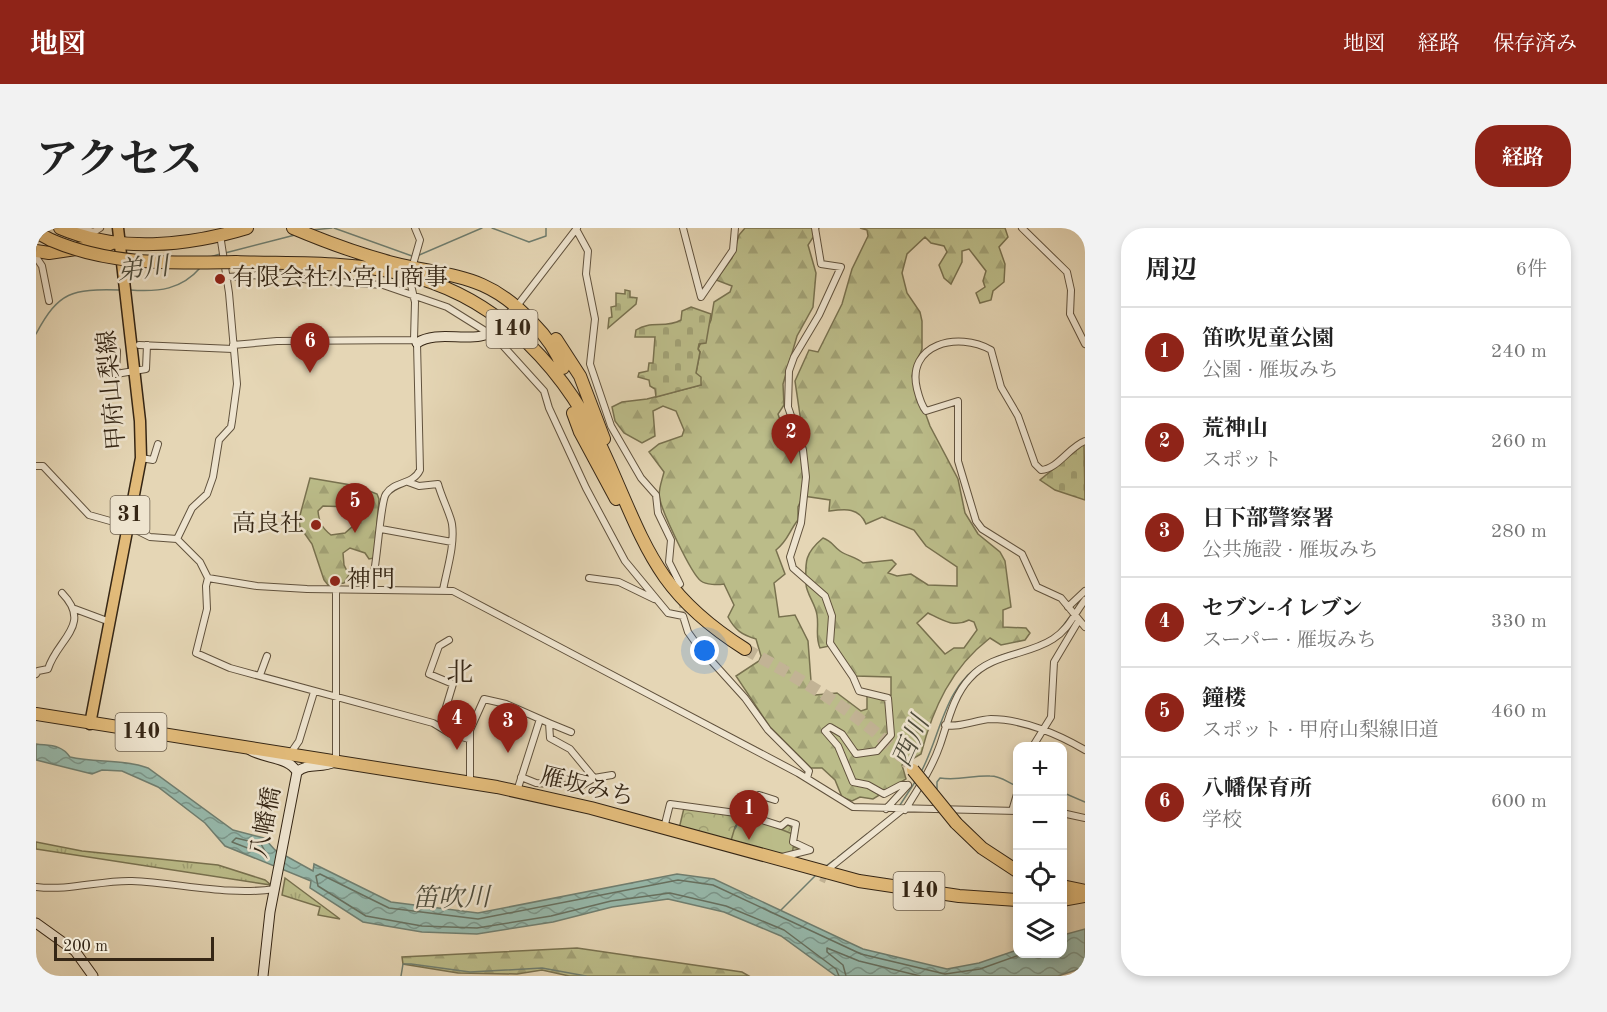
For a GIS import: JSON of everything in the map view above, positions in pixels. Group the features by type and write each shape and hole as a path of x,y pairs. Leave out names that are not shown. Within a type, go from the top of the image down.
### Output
{"highway":[{"path":"60,228 80,235 120,242 179,243 247,228"},
{"name":"140","path":"293,228 377,259 472,280 498,292 517,306"},
{"name":"140","path":"36,232 85,253 118,261 236,262 362,267 393,272 444,287 487,310 530,345 566,385 598,441 649,554 661,575 700,618 745,649"},
{"path":"36,251 59,252 120,242"},
{"path":"517,306 551,344 563,368"},
{"path":"517,306 538,319 575,366 589,396 649,554"},
{"path":"573,413 580,432 635,537 661,575"},
{"name":"雁坂みち","path":"36,714 470,782 591,808 859,881 915,891 1013,901"},
{"path":"908,764 956,823 982,848 1013,868"},
{"path":"1067,887 1085,891"},
{"path":"1067,899 1085,896"}],"main road":[{"name":"甲府山梨線","path":"90,724 141,458 135,371 118,228"},
{"path":"416,342 426,339 490,334 517,306"},
{"path":"247,748 261,757 291,764 297,775 307,766 327,765 336,761"},
{"name":"八幡橋","path":"263,976 277,876 297,775"},
{"path":"36,922 75,951 93,976"}],"street":[{"path":"80,228 94,232 100,228"},
{"path":"414,261 420,240 415,228"},
{"path":"683,228 701,297 733,250 735,228"},
{"path":"815,228 821,264 840,267 819,315 794,357 789,370 788,407 803,450 806,477 801,523 791,552 791,563 805,580 825,596 832,616 830,643 853,677 859,691 869,695 884,695 888,698 891,735 877,751 856,754 837,730 830,727 825,731 838,746 853,782 884,794 901,785 908,785 886,809"},
{"path":"1022,228 1067,272 1071,290 1070,314 1085,344"},
{"path":"1077,228 1085,232"},
{"path":"517,306 577,229 588,251 586,274 595,319 590,364 611,426 629,453 640,478 656,495 658,513 671,540 669,562 680,584"},
{"path":"177,539 192,508 207,494 213,477 219,440 231,427 237,384 227,277 221,244"},
{"path":"36,257 42,266 49,301"},
{"path":"227,277 277,274 309,280 372,283 412,293 447,307 490,334 507,348 544,391 549,408 609,534 629,566 654,599 668,613 683,616 688,632 698,646 745,698 768,730 809,771 807,778"},
{"path":"371,588 383,502 387,492 408,482 418,474 420,463 415,302 411,285"},
{"path":"139,345 233,347 277,341 416,342"},
{"path":"1085,441 1076,445 1050,468 1041,470 1035,464 1018,416 1001,387 991,350 962,342 941,344 924,354 917,362 914,374 926,411 958,401 958,461 976,521 982,529 1022,554 1037,587 1061,598 1085,627"},
{"path":"117,351 116,374 146,369 147,345"},
{"path":"141,458 153,460 158,444"},
{"path":"36,466 43,466 89,515 128,526 150,537 177,539 200,562 208,578 207,609 196,653 230,668 388,711 440,727 469,740"},
{"path":"408,482 419,486 438,484 442,503 452,521 452,542 443,590"},
{"path":"381,529 452,542"},
{"path":"208,578 257,586 336,590 371,588 453,591 807,778 853,807 1013,812"},
{"path":"589,578 619,582 654,599"},
{"path":"336,590 338,696 336,761"},
{"path":"1068,607 1085,591"},
{"path":"62,593 75,609 110,622"},
{"path":"1036,742 1051,717 1054,662 1085,600"},
{"path":"36,674 38,671 48,669 52,656 70,633 74,624 75,609"},
{"path":"824,870 903,810 928,773 957,696 970,677 995,661 1032,650 1053,639 1077,618"},
{"path":"440,727 453,684 429,674 439,646 449,640"},
{"path":"260,675 267,656"},
{"path":"290,754 299,741 314,692"},
{"path":"470,782 469,740 479,705 484,699 506,704 571,732"},
{"path":"517,791 540,719"},
{"path":"945,724 955,727 974,720 994,719 1042,730 1085,750"},
{"path":"549,723 550,738 570,749 594,778"},
{"path":"521,777 536,783 581,786 594,778 612,775"},
{"path":"756,818 759,795 775,800"},
{"path":"663,829 670,804 756,818 782,826 787,820 796,824 794,842 810,850 780,861"},
{"path":"1067,814 1085,818"},
{"path":"36,888 89,887 130,881 227,890 275,889"}],"green space":[{"path":"745,228 819,228 808,245 816,273 813,307 797,336 783,384 784,405 778,414 782,426 802,429 795,381 809,350 818,352 842,304 852,269 868,236 867,230 860,228 1005,228 1008,237 999,247 1005,264 1004,282 993,291 991,300 980,303 976,293 985,287 983,281 986,271 969,249 962,251 962,262 951,284 944,278 939,265 947,252 944,246 931,243 925,237 907,254 902,273 907,293 920,312 922,321 922,349 912,376 930,426 958,479 965,513 978,534 1000,552 1005,561 1011,607 1003,610 1003,627 1026,628 1030,633 1025,640 1001,645 990,638 964,662 945,690 931,721 921,754 902,765 906,779 873,799 860,797 852,801 842,797 835,780 822,768 811,768 770,727 736,676 759,661 761,656 756,639 739,631 728,617 734,605 724,584 703,582 696,576 684,556 659,497 664,472 649,452 659,444 682,436 684,430 676,411 663,406 653,411 655,436 642,443 624,433 615,421 612,407 622,402 647,399 701,385 696,373 700,352 698,349 711,320 714,302 730,292 732,286 716,280 732,258 739,235","holes":["803,496 830,500 829,511 851,510 860,515 866,524 882,517 914,530 926,546 957,567 957,586 928,585 911,574 897,576 888,573 896,564 892,560 863,563 843,553 823,538 809,553 806,563 806,584 816,611 820,648 834,645 855,676 891,677 891,695 867,696 867,709 861,711 837,693 815,695 808,687 811,681 808,641 795,615 779,617 774,583 785,574 776,550 798,520 798,507","928,613 953,623 969,620 974,622 977,630 964,648 954,648 945,654 917,623"]},
{"path":"625,290 630,291 630,297 637,298 636,304 608,328 609,318 612,317 611,307 616,306 616,293 625,294"},
{"path":"691,307 711,314 706,343 699,344 698,349 700,352 696,373 701,377 701,385 656,397 655,389 650,386 649,380 638,377 639,373 648,371 649,363 653,363 655,337 635,337 636,330 647,325 675,323 681,320 682,311"},
{"path":"1084,444 1085,500 1055,490 1040,480"},
{"path":"310,478 357,486 377,494 379,499 374,558 369,559 365,553 350,548 343,553 344,565 349,575 344,583 328,585 324,580 312,544 300,527 299,519","holes":["323,506 350,507 353,526 345,533 331,535 325,530 318,511"]},
{"path":"684,808 743,814 783,829 788,825 795,830 792,847 806,850 795,853 678,833"},
{"path":"743,814 795,835 792,855 778,855 730,844 735,827"},
{"path":"36,842 82,851 218,865 265,880 271,885 36,849"},
{"path":"285,878 340,919 318,915 320,907 282,895"},
{"path":"577,948 742,972 749,976 569,976 542,970 517,974 458,973 403,964 402,957"}],"water":[{"path":"36,744 59,748 70,757 129,763 148,768 233,830 264,838 275,850 313,871 314,864 391,902 478,913 677,874 714,879 863,949 947,969 979,963 1013,951 1013,958 1067,958 1067,934 1085,929 1085,967 1058,976 836,976 781,936 724,912 668,899 612,907 553,922 477,934 422,932 363,922 310,888 311,881 225,846 205,823 158,787 122,771 102,770 92,774 36,760"}],"waterway":[{"name":"弟川","path":"312,230 332,228"},
{"name":"弟川","path":"334,228 412,256"},
{"name":"弟川","path":"417,256 482,228"},
{"name":"弟川","path":"492,228 529,242 546,236 546,228"},
{"name":"弟川","path":"225,253 295,235"},
{"name":"弟川","path":"210,257 220,254"},
{"name":"弟川","path":"130,290 169,288 186,281 201,267"},
{"name":"弟川","path":"36,334 52,309 68,296 89,290 119,290"},
{"name":"西川","path":"1059,631 1069,618"},
{"name":"西川","path":"997,657 1012,652"},
{"name":"西川","path":"921,772 952,697 971,672 984,663"},
{"path":"937,791 937,782 940,778 994,776 1013,784"},
{"name":"西川","path":"900,805 915,782"},
{"path":"1067,794 1085,802"},
{"path":"735,829 741,817"},
{"name":"西川","path":"838,857 867,834"},
{"name":"西川","path":"826,866 834,860"},
{"name":"西川","path":"781,910 816,875"},
{"path":"401,976 403,964 470,972 542,968 586,976"}],"tunnel":[{"path":"680,584 683,616"},
{"path":"745,649 811,686 852,714 872,729 908,764"},
{"path":"822,882 827,870"}],"place":[{"name":"有限会社小宮山商事","path":"220,279"},
{"name":"八幡保育所","path":"310,373"},
{"name":"荒神山","path":"791,464"},
{"name":"高良社","path":"316,525"},
{"name":"鐘楼","path":"355,533"},
{"name":"神門","path":"335,581"},
{"name":"セブン-イレブン","path":"457,750"},
{"name":"日下部警察署","path":"508,753"},
{"name":"笛吹児童公園","path":"749,840"}],"district":[{"name":"北","path":"460,673"}],"water label":[{"name":"笛吹川","path":"451,899"}]}
